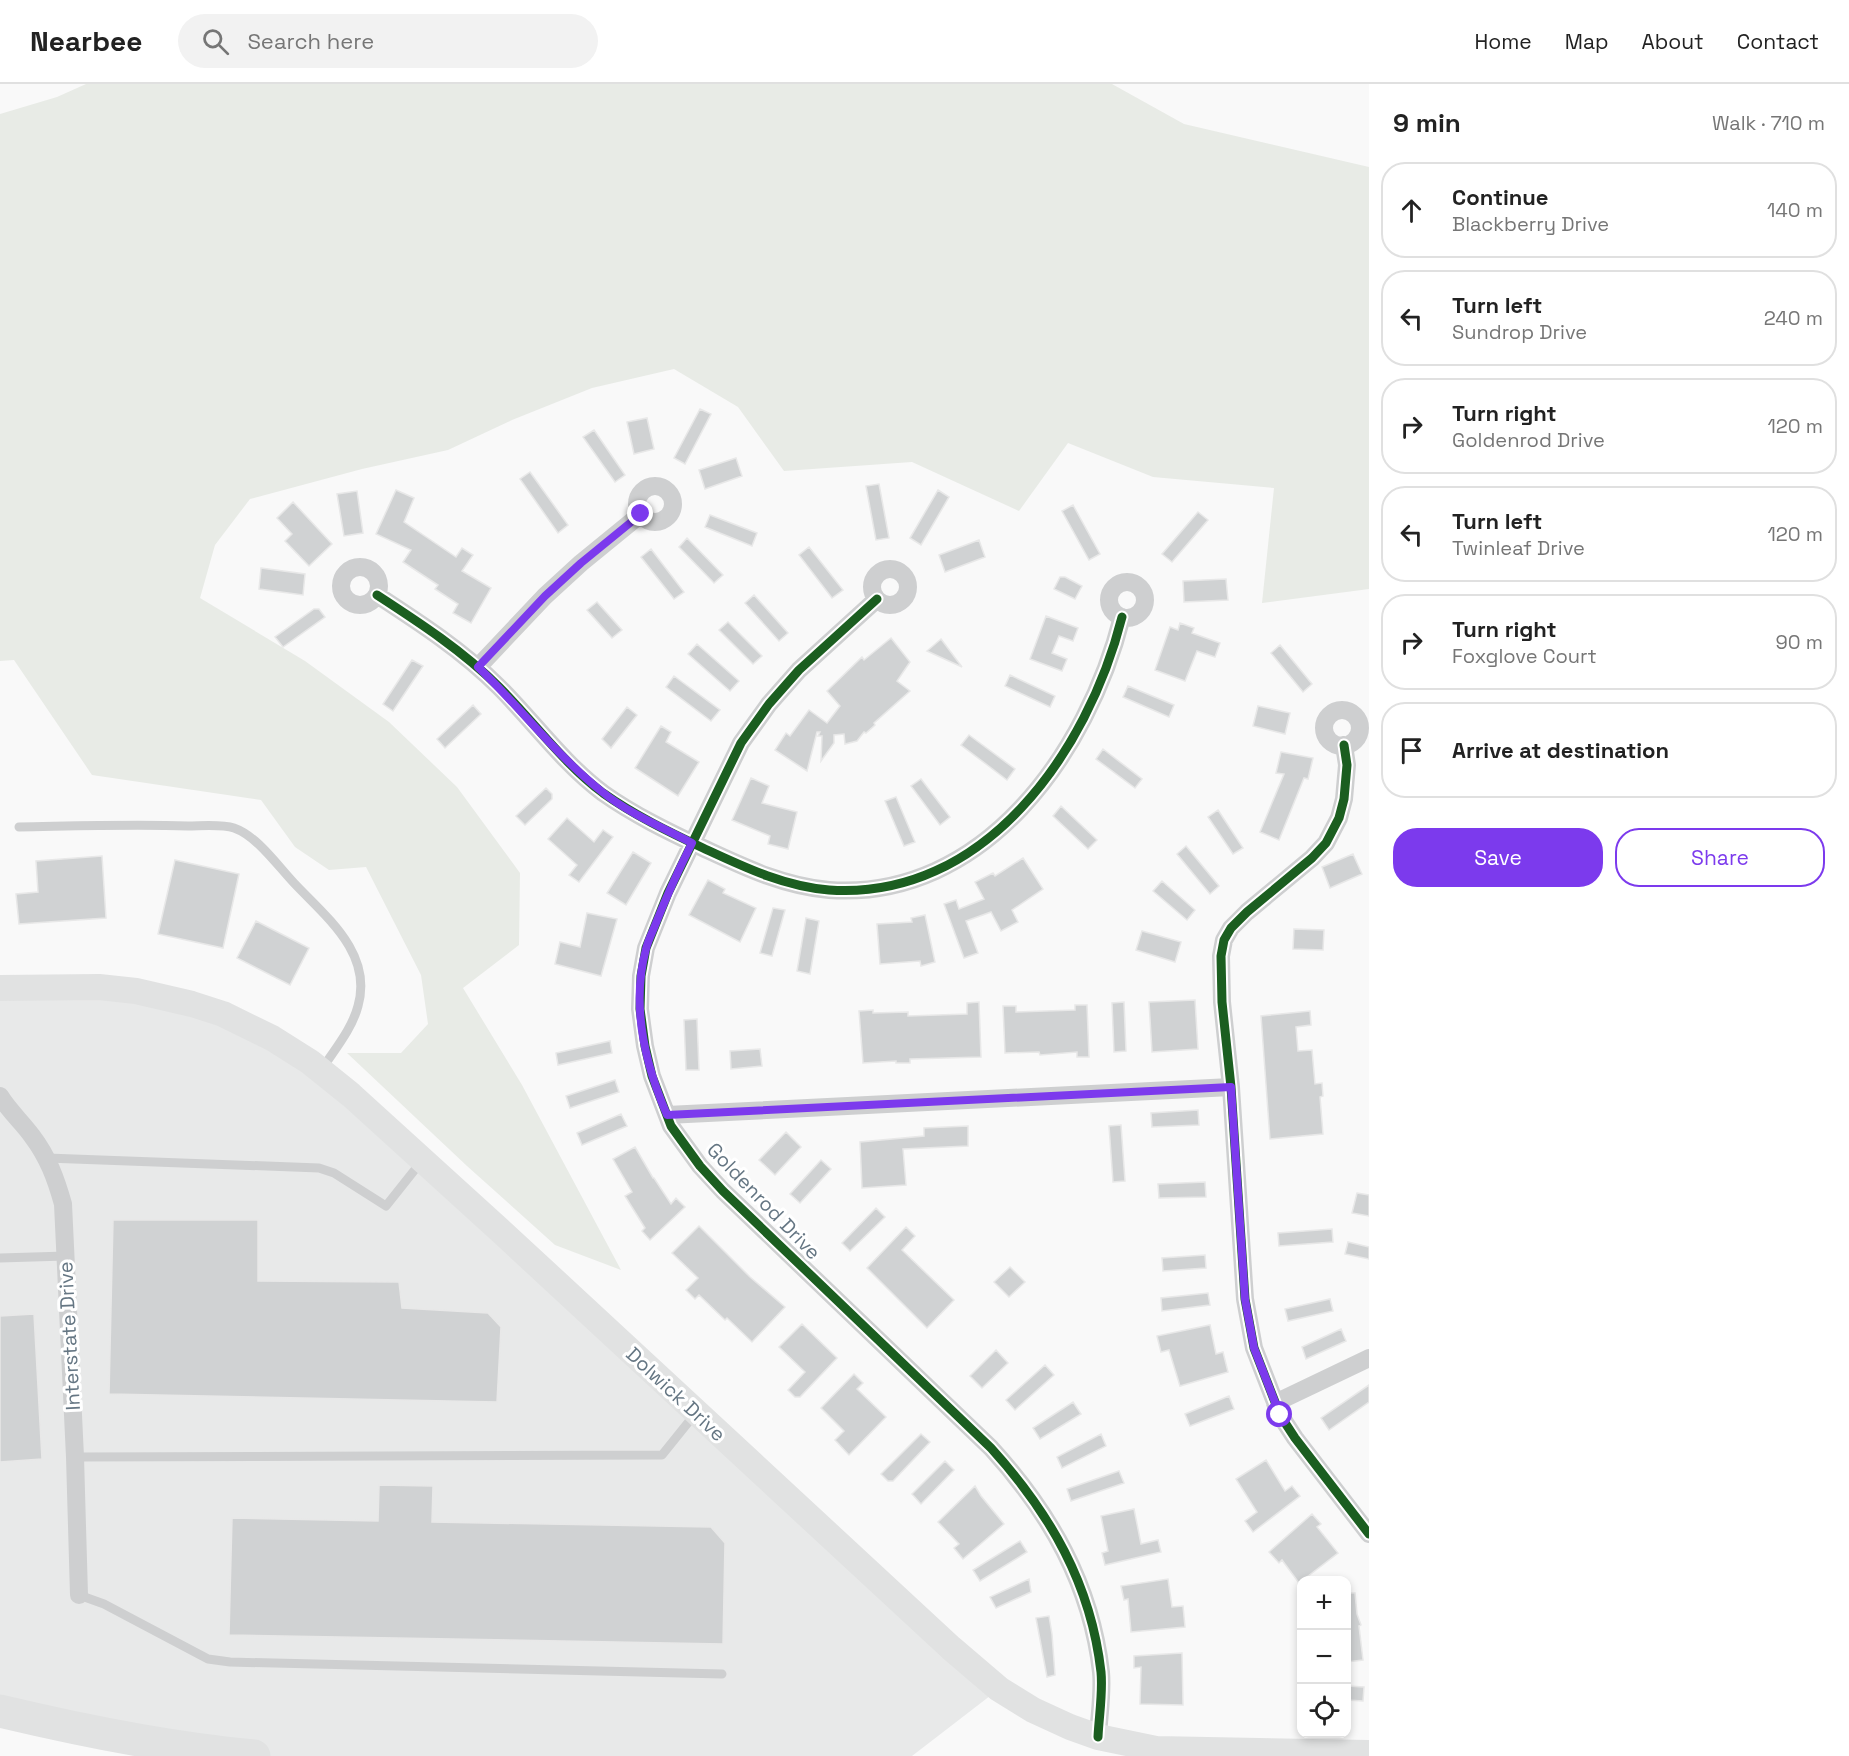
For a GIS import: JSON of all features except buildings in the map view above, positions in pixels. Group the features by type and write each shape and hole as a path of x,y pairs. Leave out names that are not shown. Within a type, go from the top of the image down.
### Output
{"highway":[{"path":"0,1711 122,1737 208,1752 254,1756"}],"main road":[{"name":"Dolwick Drive","path":"0,988 99,987 136,991 192,1004 223,1014 272,1038 321,1071 423,1160 951,1648 999,1689 1033,1710 1098,1737 1156,1749 1369,1753"}],"street":[{"path":"478,667 545,596 641,514"},
{"path":"377,595 436,634 478,667 556,750 601,791 626,808 692,843 785,883 848,891 881,889 913,881 961,859 1006,823 1048,776 1071,743 1095,696 1122,617"},
{"name":"Goldenrod Drive","path":"877,599 799,670 769,704 741,744 668,893 646,948 641,976 640,1009 645,1046 652,1076 671,1126 700,1166 723,1191 991,1448 1013,1472 1039,1507 1065,1549 1091,1623 1101,1674 1098,1737"},
{"path":"1344,745 1347,765 1344,799 1339,818 1326,843 1312,858 1231,928 1224,940 1221,956 1222,1002 1231,1087 1245,1299 1254,1348 1280,1415 1369,1534"},
{"path":"667,1115 1231,1087"},
{"name":"Interstate Drive","path":"0,1096 31,1134 46,1158 56,1179 63,1204 79,1596"},
{"path":"1275,1403 1369,1358"}],"lane":[{"path":"19,827 148,824 222,827 232,828 251,837 336,927 350,944 358,966 361,982 358,1005 350,1026 321,1071"},
{"path":"46,1158 319,1168 334,1173 386,1206 423,1160"},
{"path":"0,1258 66,1256"},
{"path":"75,1457 662,1455 696,1412"},
{"path":"79,1596 104,1604 208,1659 230,1662 722,1674"}],"shaded area":[{"path":"86,84 1112,84 1184,124 1369,167 1369,589 1262,603 1274,488 1153,477 1068,443 1019,511 912,462 784,471 738,407 674,369 592,388 512,420 448,450 362,469 250,499 215,545 200,598 305,661 389,722 457,787 520,873 519,945 463,988 522,1085 621,1270 555,1245 347,1053 401,1053 428,1024 421,975 366,867 329,870 295,847 261,800 92,775 14,660 0,661 0,114 57,97"},
{"path":"99,987 272,1038 999,1689 912,1756 254,1756 0,1711 0,988"}],"cycle path":[{"path":"377,595 471,661 512,700 575,769 615,801 639,816 749,869 780,880 829,890 885,887 935,871 981,844 1021,808 1055,766 1084,718 1106,668 1122,617"},
{"path":"877,599 799,670 769,704 741,743 668,893 646,948 641,976 640,1009 645,1046 652,1076 671,1126 700,1166 723,1191 991,1448 1032,1498 1064,1551 1088,1609 1101,1672 1098,1737"},
{"path":"1344,745 1347,765 1344,799 1339,818 1326,843 1312,858 1231,928 1224,940 1221,956 1222,1002 1231,1087 1245,1299 1254,1348 1280,1415 1369,1534"}],"route":[{"path":"641,514 545,596 478,667 556,750 601,791 626,808 692,843 668,893 646,948 641,976 640,1009 645,1046 652,1076 667,1115 1231,1087 1245,1299 1254,1348 1280,1415"}]}
